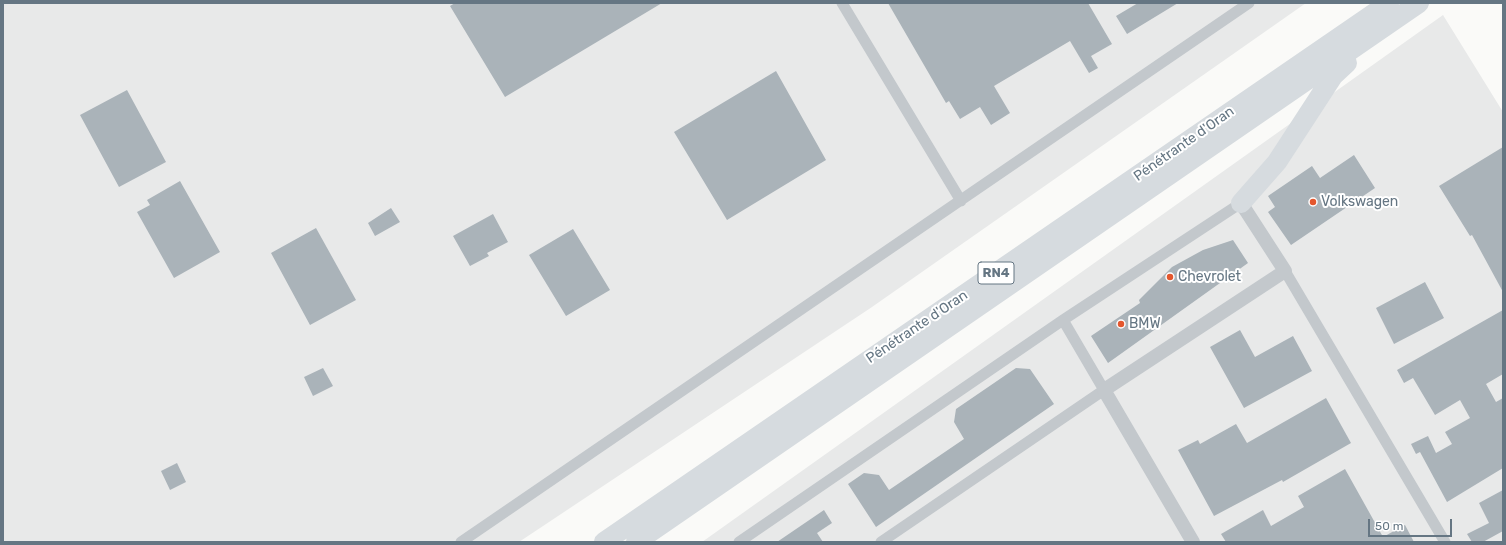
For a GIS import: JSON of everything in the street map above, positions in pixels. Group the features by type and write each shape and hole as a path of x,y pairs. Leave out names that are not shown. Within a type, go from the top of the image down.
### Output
{"highway":[{"name":"Pénétrante d'Oran","path":"604,542 1388,3"},
{"name":"Pénétrante d'Oran","path":"636,542 1419,3"},
{"path":"1241,203 1277,162 1333,76 1388,24"}],"street":[{"path":"842,3 961,201"},
{"path":"462,542 1250,3"},
{"path":"739,542 1063,320 1241,203 1285,271 1445,542"},
{"path":"881,542 1104,390 1285,271"},
{"path":"1063,320 1193,542"}],"shaded area":[{"path":"3,3 1306,3 872,307 519,542 3,542"},
{"path":"1443,15 1503,112 1503,542 702,542"}],"building":[{"path":"455,3 662,3 505,97 450,6"},
{"path":"888,3 1088,3 1112,44 1091,56 1098,68 1089,73 1070,41 994,86 1010,113 991,125 980,107 960,119 949,101 946,103"},
{"path":"1138,3 1178,3 1127,34 1116,16"},
{"path":"776,71 826,160 727,220 674,132"},
{"path":"127,90 166,162 119,187 80,115"},
{"path":"1503,147 1503,292 1472,235 1470,236 1439,186"},
{"name":"Volkswagen","path":"1354,155 1375,188 1291,245 1268,212 1275,207 1268,196 1312,166 1320,178"},
{"path":"180,181 220,252 174,278 137,212 150,205 147,200"},
{"path":"391,208 400,222 375,236 368,223"},
{"path":"493,214 508,242 487,253 489,256 470,266 453,236"},
{"path":"316,228 356,300 310,325 271,253"},
{"path":"573,229 610,290 566,316 529,255"},
{"path":"1233,240 1248,263 1108,363 1091,336 1140,303 1139,300 1172,267 1203,250"},
{"path":"1425,282 1444,318 1394,344 1376,308"},
{"path":"1503,310 1503,374 1486,384 1496,402 1503,398 1503,468 1447,502 1420,452 1416,454 1411,444 1428,436 1436,453 1452,444 1445,432 1470,418 1460,400 1435,415 1413,378 1404,383 1397,370"},
{"path":"1240,330 1255,357 1293,336 1312,371 1244,408 1210,347"},
{"path":"323,368 333,386 313,396 304,377"},
{"path":"1016,368 1030,369 1054,404 876,527 848,484 864,473 879,475 889,490 964,439 954,422 956,409"},
{"path":"1326,398 1351,443 1283,482 1282,480 1214,516 1178,450 1198,440 1200,444 1236,424 1247,443"},
{"path":"177,463 186,482 170,490 161,471"},
{"path":"1345,469 1383,537 1405,525 1414,542 1226,542 1221,534 1263,510 1271,526 1304,507 1298,496"},
{"path":"1503,490 1503,531 1483,542 1472,542 1467,534 1489,523 1479,503"},
{"path":"824,510 832,523 817,533 823,542 777,542"}],"place":[{"name":"Volkswagen","path":"1313,202"},
{"name":"Chevrolet","path":"1170,277"},
{"name":"BMW","path":"1121,324"}]}
